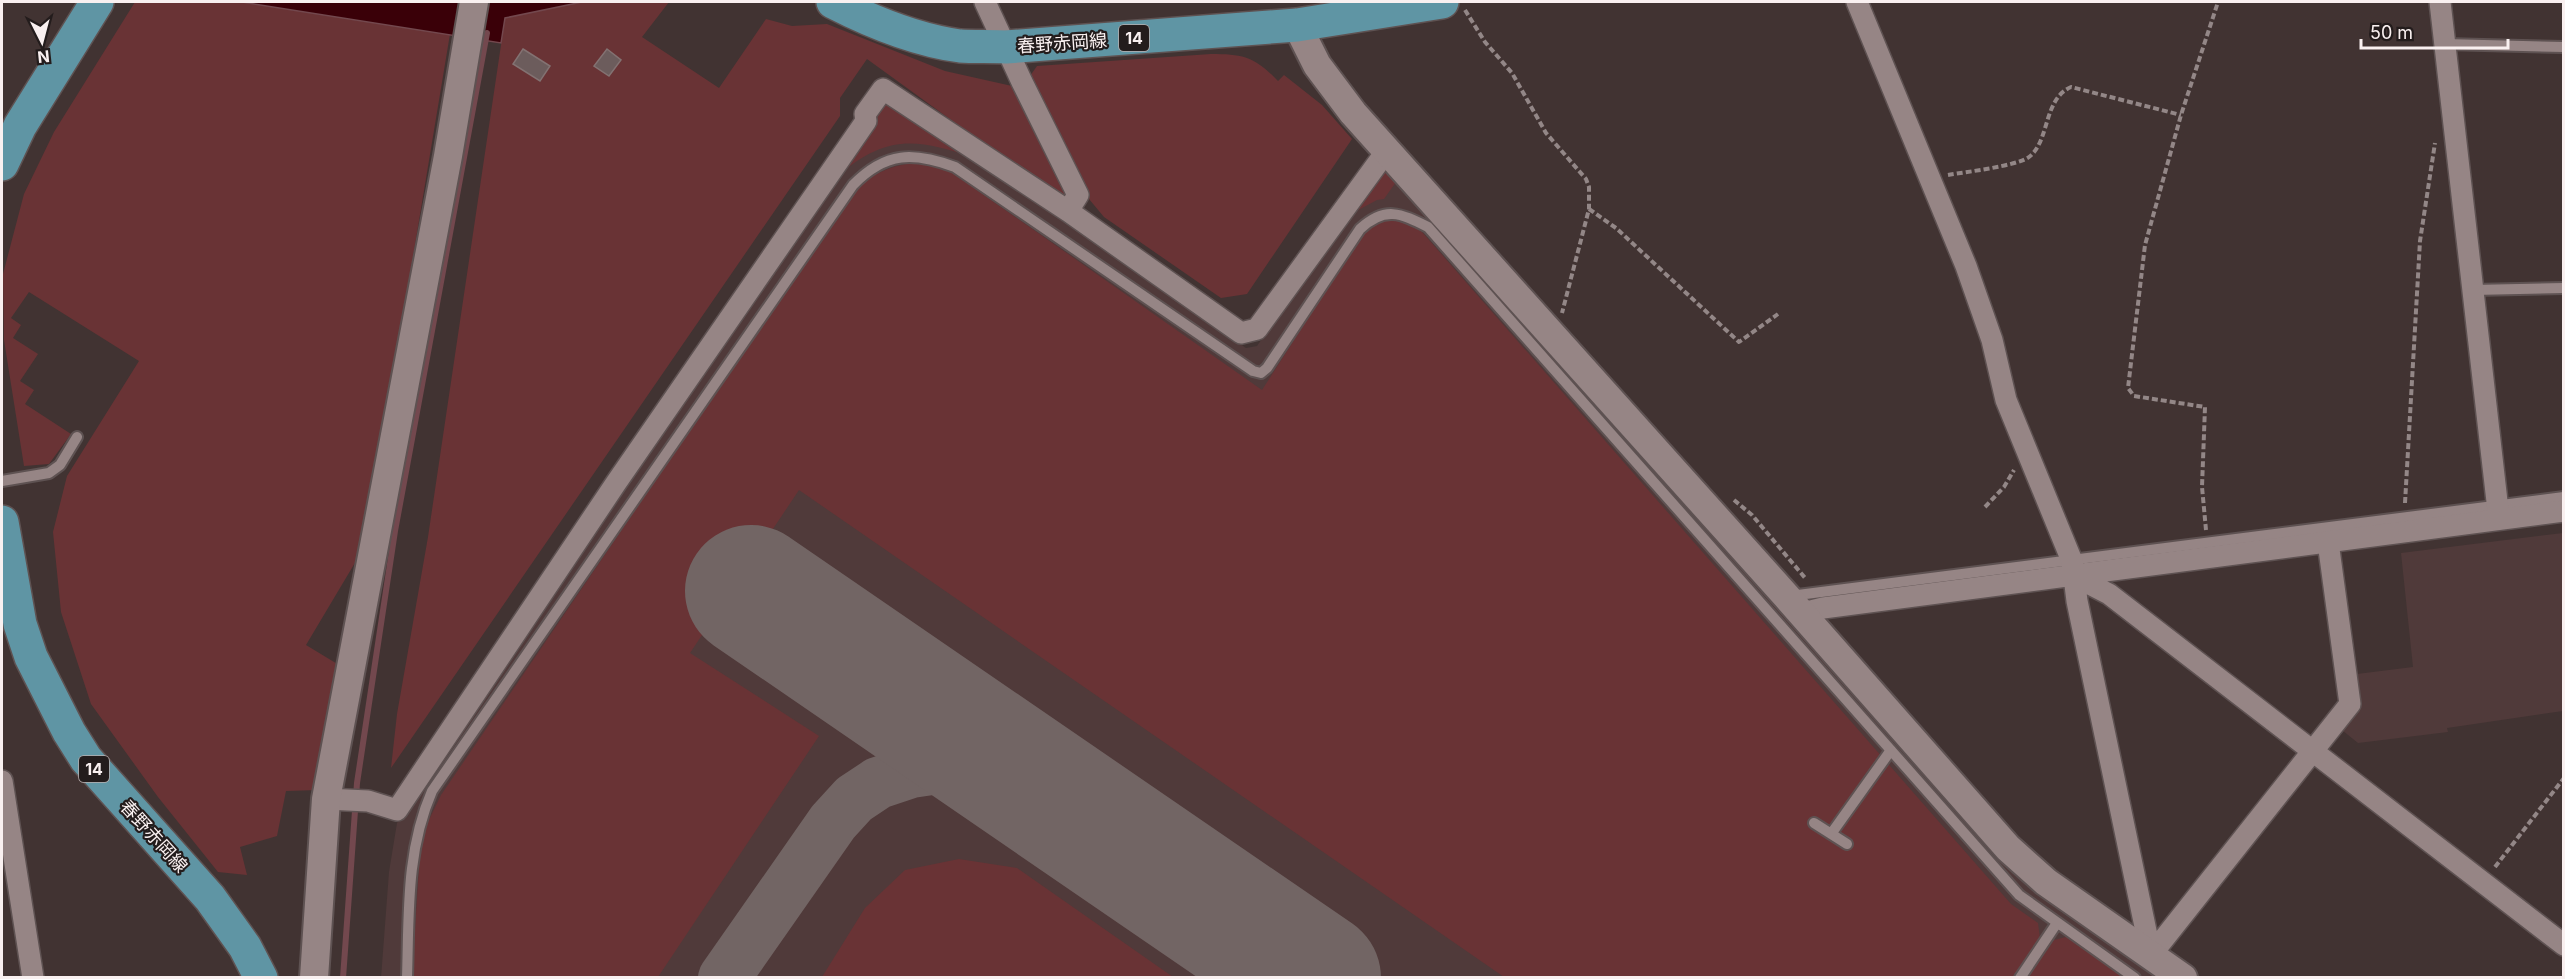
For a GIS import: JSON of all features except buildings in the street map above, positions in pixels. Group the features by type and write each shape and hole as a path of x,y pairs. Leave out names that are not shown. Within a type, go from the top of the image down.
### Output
{"main road":[{"path":"2,164 20,126 97,2"},
{"name":"春野赤岡線","path":"833,2 888,27 927,39 960,46 1006,47 1298,25 1442,2"},
{"name":"春野赤岡線","path":"2,522 20,624 31,657 69,732 86,759 210,898 244,947 261,978"}],"street":[{"path":"314,978 332,799 474,2"},
{"path":"986,2 1078,195 1068,211"},
{"path":"1857,2 1966,266 1992,340 2006,400 2073,568 2143,967"},
{"path":"2440,2 2499,512"},
{"path":"1298,25 1317,65 1353,113 1544,324 2008,848 2143,967 2182,978"},
{"path":"332,799 368,801 397,810 616,483 866,121 865,114 884,88 1068,211 1241,333 1257,329 1388,149"},
{"path":"1796,607 1811,611 2073,568 2328,542 2499,512 2564,511"},
{"path":"2143,967 2350,704 2328,542"},
{"path":"2073,568 2313,750 2564,945"},
{"path":"2,782 33,978"}],"lane":[{"path":"2445,44 2564,47"},
{"path":"407,978 411,862 418,830 432,791 854,185 873,168 897,158 910,156 922,157 956,167 1253,371 1261,373 1267,368 1360,229 1373,217 1390,214 1406,216 1428,227 2019,895 2057,923 2143,967"},
{"path":"2473,290 2564,288"},
{"path":"2,482 49,473 60,465 77,437"},
{"path":"2073,568 2207,544 2404,519 2499,512 2564,496"},
{"path":"1831,834 1891,750"},
{"path":"1814,823 1847,844"},
{"path":"2020,978 2057,923"}],"path":[{"path":"1460,2 1485,42 1512,73 1546,133 1586,179 1589,187 1590,209 1562,313 1544,324"},
{"path":"2207,544 2202,487 2205,407 2134,396 2128,388 2145,245 2181,115 2218,2"},
{"path":"1930,178 2019,161 2030,156 2037,146 2053,105 2064,90 2071,87 2181,115"},
{"path":"2404,519 2420,241 2436,136"},
{"path":"1590,209 1616,228 1739,342 1778,314"},
{"path":"1985,507 2004,487 2026,451"},
{"path":"2484,882 2564,778"}],"shaded area":[{"path":"135,2 242,2 450,34 365,546 306,645 339,665 318,790 286,791 277,836 240,847 247,875 218,872 158,797 91,704 61,612 53,532 67,476 139,361 29,292 11,318 21,325 13,338 38,354 20,381 34,390 25,404 71,434 49,464 24,466 4,340 3,274 24,194 54,132"},
{"path":"242,2 582,2 505,18 501,43"},
{"path":"582,2 669,2 642,37 719,88 766,19 792,26 827,24 945,71 1012,86 1029,110 1069,188 1060,199 867,59 840,98 840,116 391,768 397,714 428,537 505,18"},
{"path":"1211,54 1248,58 1278,81 1284,75 1322,105 1352,139 1247,294 1221,298 1104,217 1084,193 1030,76 1037,66"},
{"path":"889,98 1246,348 1257,346 1383,166 2025,883 2061,912 2157,977 381,978 389,872 397,823"},
{"path":"889,98 975,158 935,146 902,144 871,153 836,177"},
{"path":"913,163 944,167 1262,390 1364,231 1380,220 1393,218 1400,219 1422,232 2011,904 2038,923 2040,939 2014,977 1504,977 799,490 690,653 819,736 658,977 412,978 420,851 424,830 441,795 850,195 878,173"},
{"path":"1383,166 1401,175 1384,199 1377,200 1347,216"},
{"path":"2563,533 2563,711 2447,728 2448,732 2358,743 2337,726 2349,675 2413,667 2401,553"},
{"path":"959,859 1017,868 1173,977 822,977 865,908 905,870"},
{"path":"2066,937 2073,939 2130,978 2027,978 2054,940"}],"waterway":[{"path":"343,978 357,783 395,531 487,33"}],"taxiway":[{"path":"724,978 833,822 854,799 878,783 911,772 945,767 1003,771 1027,776 1047,794"}],"runway":[{"path":"751,591 1315,978"}]}
